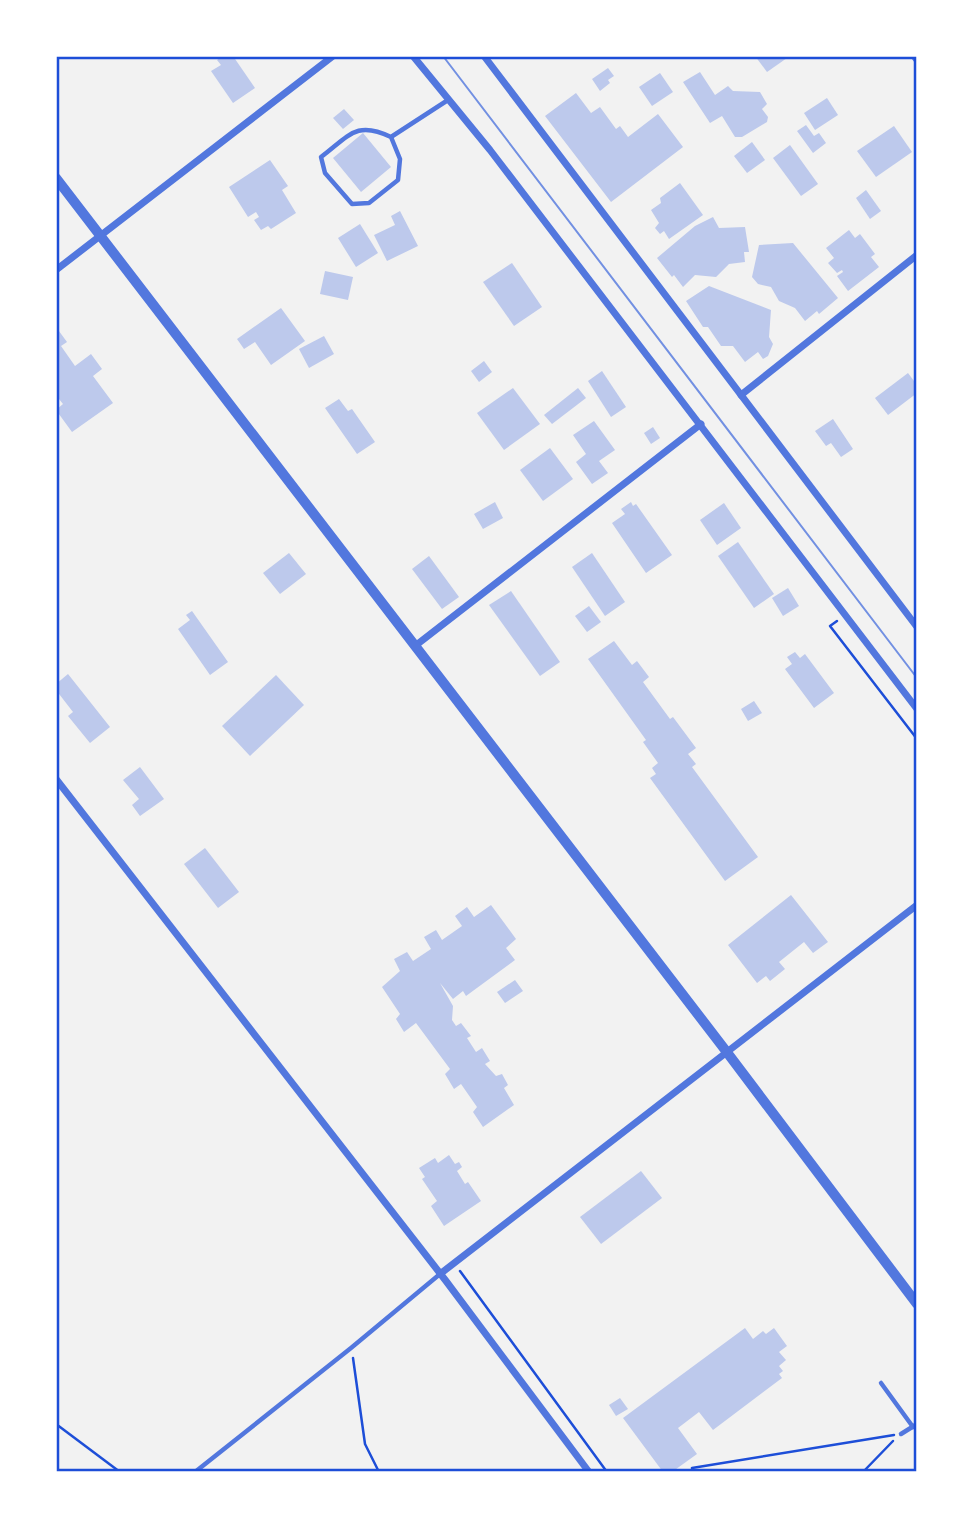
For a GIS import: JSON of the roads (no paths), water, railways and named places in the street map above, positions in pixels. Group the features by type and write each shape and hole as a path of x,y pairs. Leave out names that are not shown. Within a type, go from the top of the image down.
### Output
{"street":[{"path":"56,270 333,56"},
{"path":"413,56 701,425 917,709"},
{"path":"484,56 917,627"},
{"path":"56,178 917,1304"},
{"path":"741,395 917,255"},
{"path":"415,646 701,425"},
{"path":"56,779 440,1274 589,1472"},
{"path":"440,1274 917,905"}],"lane":[{"path":"391,137 448,100"},
{"path":"373,128 391,137 400,159 398,180 369,203 352,204 325,173 321,157 356,130 373,128"},
{"path":"195,1472 440,1274"},
{"path":"881,1383 915,1425 901,1434"}],"tram line":[{"path":"443,56 917,678"}]}
